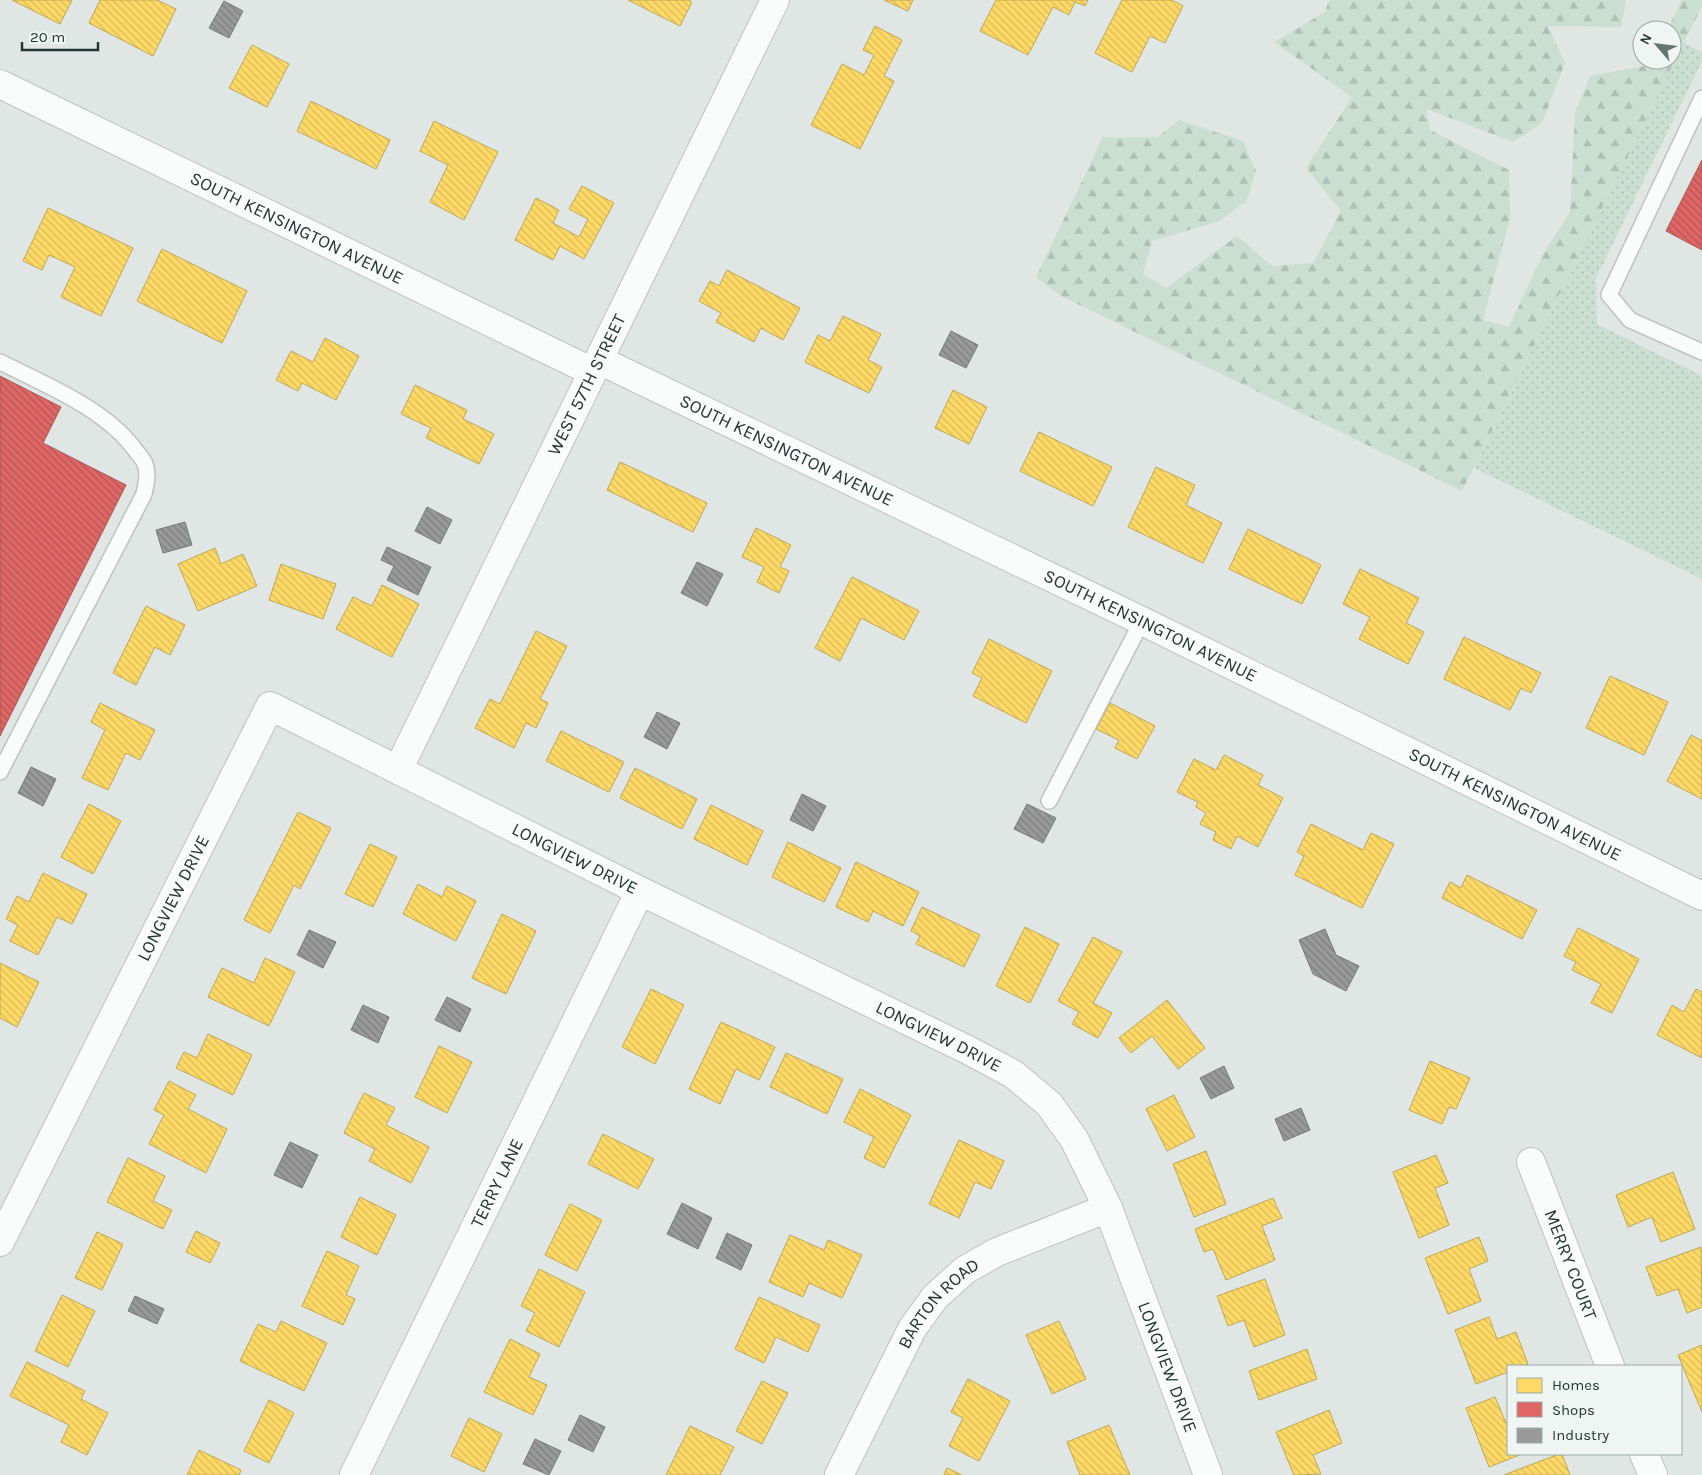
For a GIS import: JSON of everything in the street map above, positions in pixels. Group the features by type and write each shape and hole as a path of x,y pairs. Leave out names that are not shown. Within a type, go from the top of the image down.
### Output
{"street":[{"name":"WEST 57TH STREET","path":"398,770 775,0"},
{"name":"SOUTH KENSINGTON AVENUE","path":"0,84 596,366 1142,621 1702,896"},
{"name":"LONGVIEW DRIVE","path":"0,1242 270,706 640,891 968,1050 1013,1074 1049,1104 1074,1139 1108,1208 1208,1475"},
{"name":"TERRY LANE","path":"354,1475 640,891"},
{"name":"MERRY COURT","path":"1531,1162 1610,1365"},
{"name":"BARTON ROAD","path":"839,1475 912,1329 934,1297 965,1270 996,1252 1108,1208"},
{"path":"1644,1455 1653,1475"}],"lane":[{"path":"1702,98 1609,295 1630,320 1702,352"},
{"path":"0,362 71,398 103,419 129,441 146,465 147,479 144,494 0,772"},
{"path":"1049,801 1142,621"}],"green space":[{"path":"1329,0 1626,0 1621,27 1548,26 1565,63 1542,123 1513,142 1427,109 1430,130 1509,170 1510,217 1483,320 1509,327 1542,256 1570,212 1575,113 1590,76 1632,68 1632,70 1670,70 1462,491 1061,296 1036,277 1103,137 1158,137 1179,120 1243,141 1256,171 1247,200 1220,221 1152,241 1143,274 1166,288 1237,236 1272,266 1313,263 1341,211 1306,168 1352,97 1274,42 1325,12"},
{"path":"1682,0 1702,0 1702,6 1682,46 1682,20 1672,20"},
{"path":"1684,42 1702,53 1702,61 1596,278 1597,324 1702,376 1702,579 1474,468 1670,70 1682,70 1682,46"}],"building: Homes":[{"path":"12,0 72,0 60,24"},
{"path":"100,0 157,0 176,9 153,56 89,23"},
{"path":"628,0 688,0 692,2 680,26"},
{"path":"884,0 913,0 908,11"},
{"path":"996,0 1088,0 1085,6 1075,2 1069,15 1053,7 1028,55 980,31"},
{"path":"1122,0 1172,0 1183,6 1165,43 1150,36 1132,72 1095,53"},
{"path":"875,26 902,40 884,76 894,81 860,149 811,125 842,64 864,75 874,55 863,50"},
{"path":"252,45 289,64 267,107 229,88"},
{"path":"311,101 390,140 376,169 297,131"},
{"path":"434,121 498,152 464,220 430,202 448,165 420,151"},
{"path":"582,186 614,203 584,259 560,246 553,260 515,240 536,198 559,210 553,223 579,237 588,219 569,209"},
{"path":"48,208 133,248 101,316 61,297 75,267 49,255 42,270 23,261"},
{"path":"162,249 247,291 222,343 137,301"},
{"path":"727,270 800,308 783,340 761,328 754,342 716,322 721,313 699,301 710,281 719,286"},
{"path":"843,316 881,334 868,360 882,367 869,393 805,362 818,335 830,341"},
{"path":"325,338 359,356 336,400 302,383 298,391 276,380 291,351 313,362"},
{"path":"415,385 467,410 463,419 494,434 479,464 426,438 431,428 401,414"},
{"path":"953,390 987,407 969,444 935,428"},
{"path":"1039,432 1112,467 1093,506 1020,471"},
{"path":"620,462 707,503 693,532 607,490"},
{"path":"1156,467 1195,485 1186,505 1222,523 1203,563 1128,527"},
{"path":"756,528 791,545 780,567 789,571 779,593 757,582 764,567 742,557"},
{"path":"1248,529 1321,565 1302,604 1229,569"},
{"path":"215,548 221,564 243,554 257,586 198,611 178,564"},
{"path":"281,564 336,584 323,619 269,600"},
{"path":"1360,569 1419,598 1406,623 1424,632 1408,664 1359,639 1370,617 1343,604"},
{"path":"852,577 919,611 904,640 861,618 840,661 815,648"},
{"path":"382,585 419,604 392,657 336,629 353,597 372,606"},
{"path":"146,606 185,625 170,655 155,647 136,685 113,673"},
{"path":"536,631 567,646 540,699 548,703 536,728 526,723 514,748 475,728 490,699 500,704"},
{"path":"1464,637 1541,673 1531,693 1521,688 1510,710 1444,679"},
{"path":"989,639 1052,671 1026,723 973,696 982,678 972,673"},
{"path":"1610,676 1668,702 1644,755 1586,728"},
{"path":"100,703 155,730 140,760 126,753 108,790 82,778 105,730 91,722"},
{"path":"1110,703 1155,726 1137,759 1115,748 1119,740 1096,729"},
{"path":"561,731 624,762 609,792 546,761"},
{"path":"1691,735 1702,741 1702,799 1667,781"},
{"path":"1224,755 1263,775 1258,785 1283,798 1258,847 1237,836 1231,849 1213,840 1216,832 1200,824 1206,813 1196,807 1198,802 1177,792 1194,759 1216,770"},
{"path":"635,768 697,799 682,829 620,798"},
{"path":"89,804 121,821 93,874 61,857"},
{"path":"711,805 763,831 747,865 694,839"},
{"path":"298,812 331,828 300,889 294,885 270,933 244,920"},
{"path":"1311,824 1363,850 1371,833 1394,844 1362,908 1295,875 1304,856 1297,852"},
{"path":"788,842 841,868 824,902 772,877"},
{"path":"370,844 397,857 373,907 345,894"},
{"path":"856,862 919,892 903,926 873,911 868,922 836,907"},
{"path":"43,873 87,894 72,924 57,917 38,955 10,941 18,925 6,919 17,896 29,902"},
{"path":"1467,875 1537,910 1522,939 1442,898 1450,882 1461,888"},
{"path":"418,884 442,897 447,886 476,901 456,941 403,914"},
{"path":"922,907 980,935 964,967 916,944 920,936 911,931"},
{"path":"502,914 536,931 506,994 472,978"},
{"path":"1025,927 1059,944 1030,1003 996,986"},
{"path":"1578,928 1639,959 1612,1013 1591,1003 1601,984 1572,970 1576,962 1564,956"},
{"path":"1093,937 1122,952 1093,1003 1112,1013 1098,1038 1072,1024 1079,1012 1058,1001"},
{"path":"265,958 295,972 269,1026 208,997 222,968 254,983"},
{"path":"0,963 39,982 17,1027 0,1018"},
{"path":"651,989 684,1005 655,1064 622,1047"},
{"path":"1696,989 1702,992 1702,1058 1657,1035 1672,1005 1684,1012"},
{"path":"1167,1000 1205,1048 1178,1069 1152,1036 1131,1053 1119,1038"},
{"path":"721,1022 775,1047 759,1080 736,1069 720,1104 689,1089"},
{"path":"208,1034 252,1055 233,1095 176,1068 184,1052 197,1058"},
{"path":"439,1046 472,1062 447,1113 415,1097"},
{"path":"786,1053 843,1079 827,1114 770,1087"},
{"path":"1430,1061 1470,1078 1456,1109 1449,1107 1442,1124 1409,1110"},
{"path":"169,1081 196,1095 188,1109 227,1129 206,1173 149,1144 164,1115 154,1110"},
{"path":"860,1089 911,1115 884,1168 864,1158 874,1137 844,1122"},
{"path":"364,1093 395,1108 386,1125 429,1147 411,1183 369,1161 375,1149 344,1133"},
{"path":"1174,1095 1195,1137 1167,1151 1146,1109"},
{"path":"603,1134 654,1159 638,1189 588,1164"},
{"path":"959,1140 1004,1161 991,1189 975,1182 959,1218 929,1204"},
{"path":"1206,1151 1226,1204 1194,1217 1173,1164"},
{"path":"1436,1155 1448,1183 1435,1188 1449,1225 1419,1238 1393,1172"},
{"path":"128,1158 165,1176 153,1201 172,1210 163,1229 107,1202"},
{"path":"1673,1172 1695,1229 1661,1242 1652,1217 1628,1227 1616,1195"},
{"path":"360,1197 396,1215 377,1255 341,1237"},
{"path":"1273,1198 1282,1218 1262,1226 1275,1260 1226,1280 1213,1249 1204,1252 1195,1229"},
{"path":"570,1204 602,1220 577,1271 545,1255"},
{"path":"196,1231 220,1243 210,1263 186,1252"},
{"path":"97,1232 123,1244 102,1290 75,1278"},
{"path":"790,1235 824,1250 828,1240 862,1255 842,1298 809,1283 803,1297 769,1282"},
{"path":"1479,1237 1488,1261 1469,1269 1481,1301 1448,1314 1425,1258"},
{"path":"1701,1247 1702,1307 1687,1313 1678,1289 1657,1296 1646,1267"},
{"path":"327,1251 359,1266 346,1295 355,1299 343,1325 302,1306"},
{"path":"539,1269 585,1292 559,1347 526,1331 535,1313 521,1306"},
{"path":"1265,1279 1285,1335 1254,1347 1244,1320 1228,1326 1217,1296"},
{"path":"62,1295 95,1311 68,1367 35,1351"},
{"path":"759,1297 820,1325 808,1352 776,1337 764,1363 735,1349"},
{"path":"1489,1317 1497,1339 1516,1332 1528,1364 1507,1365 1507,1372 1476,1384 1455,1330"},
{"path":"281,1321 327,1343 304,1391 240,1361 258,1324 276,1332"},
{"path":"1059,1321 1086,1379 1052,1394 1026,1335"},
{"path":"510,1339 540,1354 529,1377 547,1385 533,1415 484,1392"},
{"path":"1702,1345 1702,1412 1678,1355"},
{"path":"1307,1349 1317,1379 1259,1400 1249,1371"},
{"path":"27,1362 85,1391 81,1399 108,1413 87,1455 61,1442 69,1425 10,1396"},
{"path":"968,1379 1010,1401 979,1461 949,1446 963,1418 951,1412"},
{"path":"762,1381 788,1393 762,1444 736,1431"},
{"path":"1495,1397 1507,1422 1507,1455 1519,1455 1489,1467 1466,1408"},
{"path":"269,1400 294,1413 269,1463 244,1451"},
{"path":"1329,1410 1342,1443 1313,1455 1321,1474 1294,1475 1276,1432"},
{"path":"469,1418 502,1434 484,1472 451,1456"},
{"path":"1109,1425 1130,1475 1080,1475 1067,1442"},
{"path":"690,1426 734,1447 720,1475 666,1475"},
{"path":"199,1450 241,1470 239,1475 187,1475"},
{"path":"1556,1455 1562,1455 1570,1475 1504,1475"},
{"path":"947,1468 962,1475 944,1475"}],"building: Shops":[{"path":"1702,160 1702,250 1666,231"},
{"path":"0,376 61,407 43,443 126,485 0,736"}],"building: Industry":[{"path":"224,1 243,11 229,38 209,28"},
{"path":"951,331 978,345 966,368 939,355"},
{"path":"427,507 452,520 440,544 415,531"},
{"path":"185,522 192,545 163,553 156,530"},
{"path":"387,547 431,567 418,595 387,580 394,566 381,560"},
{"path":"697,562 723,574 707,606 681,593"},
{"path":"657,712 680,723 667,749 644,737"},
{"path":"31,767 56,779 43,806 18,793"},
{"path":"802,794 826,806 813,831 790,820"},
{"path":"1027,804 1056,818 1043,843 1014,829"},
{"path":"1325,929 1336,955 1359,966 1346,991 1313,974 1299,940"},
{"path":"309,930 336,942 323,968 297,955"},
{"path":"447,997 471,1009 460,1032 435,1020"},
{"path":"363,1005 389,1017 378,1043 351,1030"},
{"path":"1224,1066 1234,1088 1211,1099 1200,1078"},
{"path":"1301,1108 1310,1130 1284,1141 1275,1119"},
{"path":"290,1142 318,1155 302,1188 274,1175"},
{"path":"682,1203 712,1218 698,1249 667,1234"},
{"path":"727,1233 752,1245 741,1270 716,1258"},
{"path":"135,1296 164,1309 157,1324 128,1311"},
{"path":"580,1415 605,1427 593,1452 568,1440"},
{"path":"535,1439 561,1451 549,1475 523,1464"}]}
